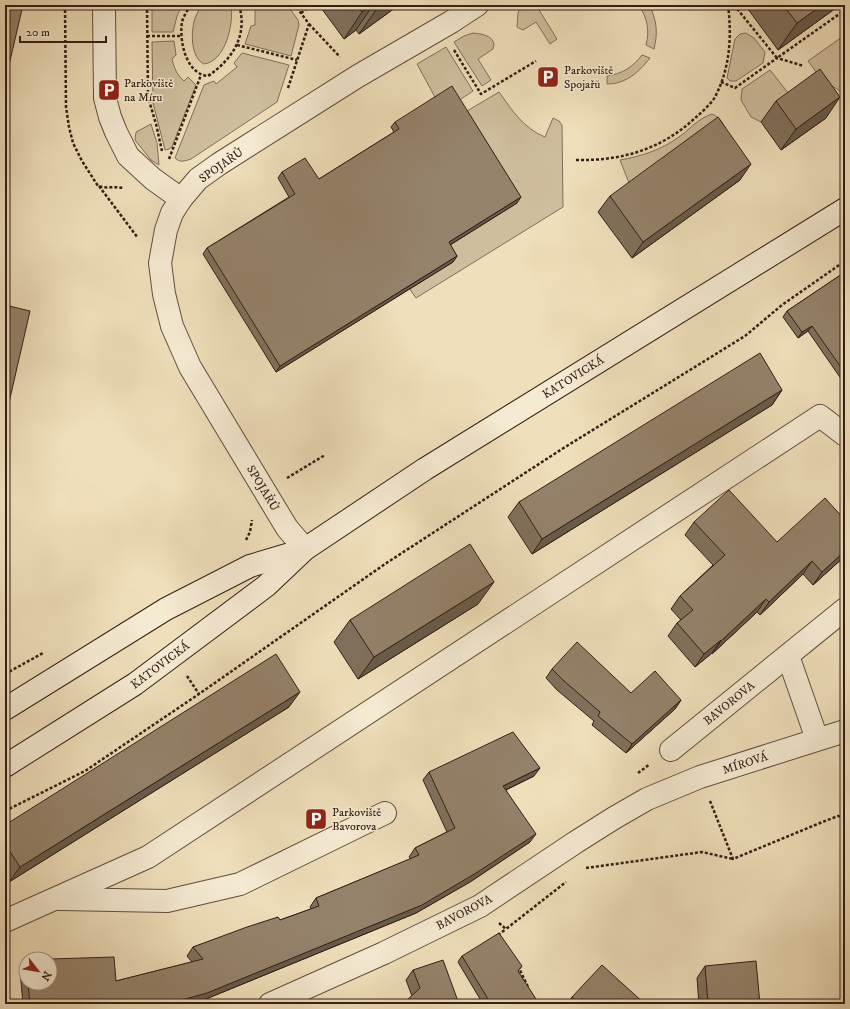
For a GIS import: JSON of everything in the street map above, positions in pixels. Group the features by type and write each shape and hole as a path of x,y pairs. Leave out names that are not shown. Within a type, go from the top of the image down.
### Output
{"street":[{"path":"104,5 105,98 110,117 128,156 160,172 181,199"},
{"name":"SPOJAŘŮ","path":"305,549 287,528 190,367 172,326 164,294 160,263 166,230 172,213 181,199 198,179 219,164 358,76 477,5"},
{"name":"KATOVICKÁ","path":"5,766 135,684 266,586 305,549 425,470 845,209"},
{"path":"5,921 148,857 820,416 845,435"},
{"name":"KATOVICKÁ","path":"5,709 166,609 250,566 305,549"},
{"name":"BAVOROVA","path":"670,750 845,609"},
{"path":"788,656 818,739"},
{"name":"MÍROVÁ","path":"647,799 700,777 845,731"},
{"name":"BAVOROVA","path":"270,1004 384,953 480,906 576,842 647,799"},
{"path":"54,899 167,901 240,884 384,813"}],"path":[{"path":"65,5 66,107 69,127 74,144 82,162 94,181 140,242 142,235"},
{"path":"147,5 148,97 156,124 163,160 160,172"},
{"path":"190,5 182,22 182,43 188,61 196,72 201,75 208,76 222,66 231,56 237,45 242,29 242,14 239,5"},
{"path":"295,5 309,24 358,76"},
{"path":"301,13 312,5"},
{"path":"576,160 616,158 654,146 687,126 701,113 714,98 721,82 727,61 730,42 728,5"},
{"path":"734,5 777,58 804,66"},
{"path":"721,82 735,88 845,10"},
{"path":"287,90 309,24"},
{"path":"440,28 482,94 536,61"},
{"path":"147,36 182,36"},
{"path":"237,45 297,60"},
{"path":"98,186 107,188 114,186 125,188 138,196 160,172 201,75"},
{"path":"5,811 84,771 199,694 385,564 562,449 746,336 782,305 845,261"},
{"path":"282,481 325,455"},
{"path":"244,543 250,532 252,518"},
{"path":"5,674 49,649"},
{"path":"714,813 733,859"},
{"path":"590,864 584,868 702,852 733,859 838,816 845,818"},
{"path":"502,940 498,934 572,878"},
{"path":"480,906 506,929"},
{"path":"516,963 529,990"}],"shaded area":[{"path":"152,5 178,5 181,7 173,32 152,32"},
{"path":"202,5 231,5 232,13 230,31 223,49 212,61 204,64 200,61 194,51 192,39 193,27 197,13"},
{"path":"255,5 287,5 298,20 299,25 291,56 245,44 251,26 255,25"},
{"path":"521,5 536,5 557,39 550,44 536,22 523,30 517,27 518,13"},
{"path":"639,5 649,5 654,16 656,37 654,49 646,45 648,34 647,24"},
{"path":"473,33 489,37 494,44 493,49 478,59 491,80 482,86 454,42"},
{"path":"746,33 754,38 765,52 763,63 736,81 730,81 727,78 735,39 740,34"},
{"path":"845,35 845,94 822,80 808,61"},
{"path":"174,41 176,55 172,59 176,71 184,81 188,77 196,85 172,147 165,150 153,103 152,42"},
{"path":"446,47 473,91 455,103 436,99 417,64"},
{"path":"242,53 289,65 277,102 191,159 183,161 177,160 175,158 204,85 214,81 216,84 237,67 234,63"},
{"path":"642,55 650,58 637,72 620,82 607,84 607,76 618,74 627,69"},
{"path":"770,70 793,99 761,122 751,117 741,100 742,89"},
{"path":"499,92 524,124 537,133 545,137 553,118 559,121 562,125 563,207 416,298 409,288 445,248 462,114"},
{"path":"712,114 717,116 725,128 631,188 620,160 636,157 665,146 699,121"},
{"path":"151,124 157,143 159,165 151,160 135,140 136,132"}],"building":[{"path":"5,5 23,5 5,82"},
{"path":"357,5 372,5 362,12"},
{"path":"783,5 822,5 797,23"},
{"path":"820,69 840,97 796,129 776,101"},
{"path":"452,86 521,197 449,242 457,256 280,366 207,248 295,194 282,172 305,158 319,179 399,129 395,122"},
{"path":"718,117 751,164 643,242 610,196"},
{"path":"845,272 845,373 812,326 802,332 787,311"},
{"path":"5,305 30,311 5,420"},
{"path":"760,353 782,390 542,539 519,502"},
{"path":"729,490 777,542 825,498 845,520 845,551 822,572 812,561 769,602 766,599 721,641 704,654 677,623 693,610 680,596 725,555 694,522"},
{"path":"470,544 494,582 374,657 350,620"},
{"path":"577,642 631,693 655,671 681,700 632,744 598,716 600,712 552,669"},
{"path":"276,654 300,692 20,867 5,844 5,825"},
{"path":"513,732 540,768 503,786 536,834 476,873 422,905 207,993 167,1004 30,1004 29,991 58,991 58,959 114,957 116,981 203,959 193,947 247,927 278,917 280,920 319,906 316,898 419,855 415,848 455,828 429,772"},
{"path":"499,933 522,966 518,971 536,999 529,1004 491,1004 462,956"},
{"path":"443,960 459,1004 396,1004 405,1002 420,988 413,970"},
{"path":"756,961 760,1004 704,1004 708,1003 705,966"},
{"path":"602,965 645,1004 580,1004 572,997"}],"place":[{"name":"Parkoviště Spojařů","path":"548,77"},
{"name":"Parkoviště na Míru","path":"109,90"},
{"name":"Parkoviště Bavorova","path":"316,819"}]}
